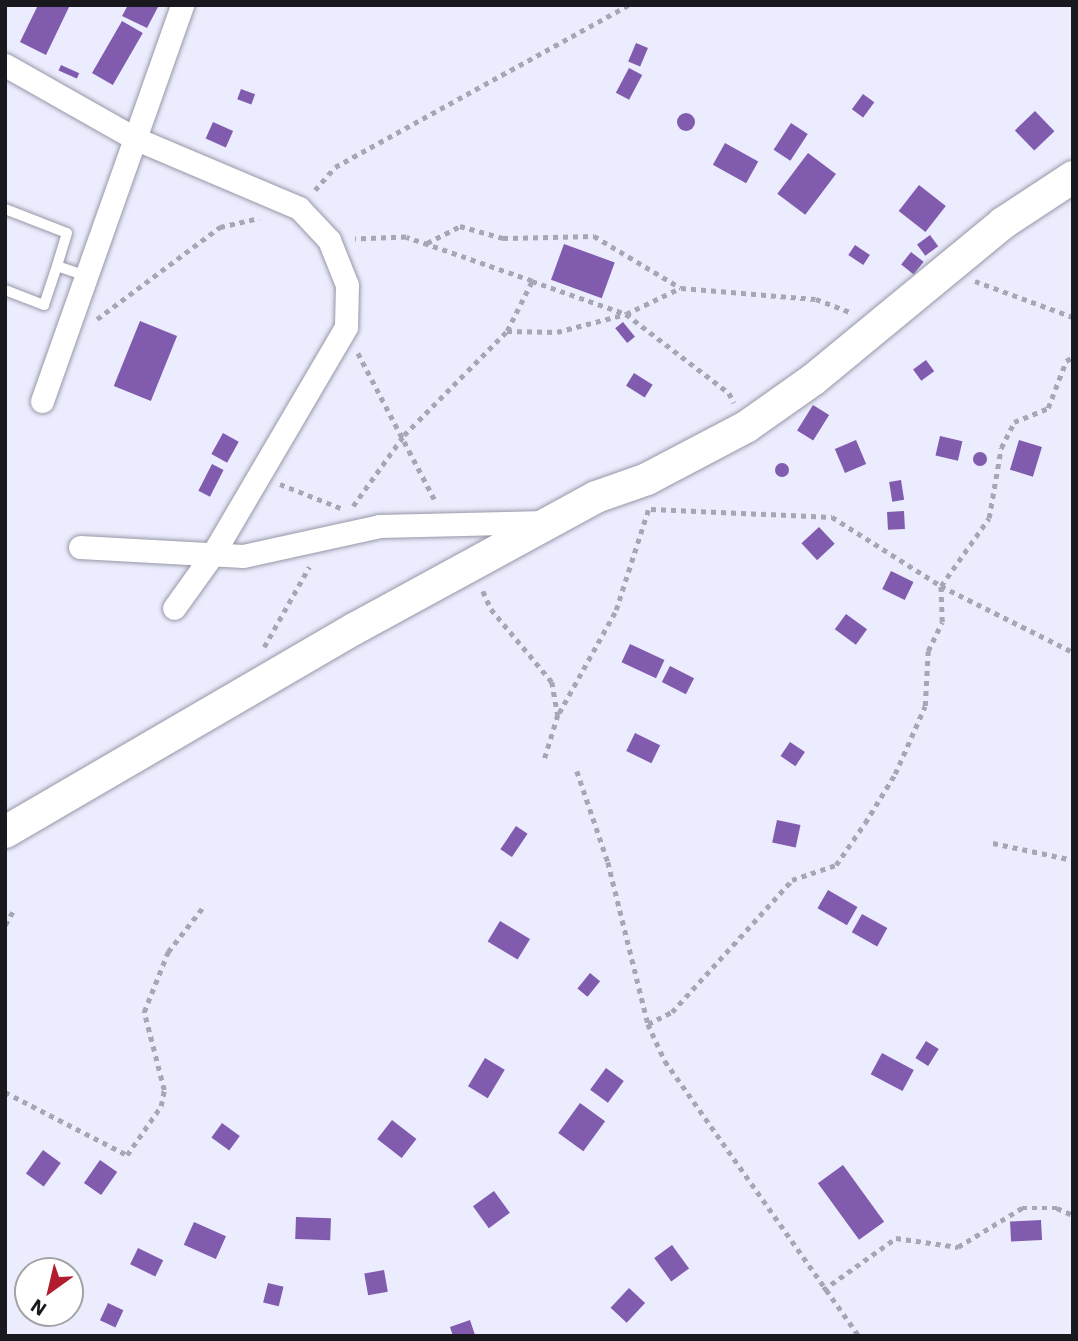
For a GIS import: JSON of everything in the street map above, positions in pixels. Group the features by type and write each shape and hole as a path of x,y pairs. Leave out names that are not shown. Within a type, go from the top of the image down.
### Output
{"street":[{"path":"42,401 182,5"},
{"path":"5,65 134,138 299,208 330,240 347,285 346,327 212,555 174,608"},
{"path":"5,832 471,565 596,497 648,494 746,426 881,323 1003,223 1073,177"},
{"path":"80,547 243,556 330,539 379,526 550,522"}],"lane":[{"path":"5,209 67,233 44,305 5,290"},
{"path":"57,266 86,276"}],"path":[{"path":"61,346 220,227 299,208 335,167 629,5"},
{"path":"426,244 460,226 503,238 594,236 681,288 816,299 881,323"},
{"path":"330,240 406,237 626,314 729,393 746,426"},
{"path":"944,272 1073,317"},
{"path":"261,653 298,580 404,435 507,331 532,281"},
{"path":"507,331 556,332 626,314 681,288"},
{"path":"346,327 404,435 447,524"},
{"path":"648,1024 672,1012 792,880 836,865 865,823 895,774 925,706 928,651 942,622 941,586 989,518 1001,448 1014,422 1048,408 1066,360 1073,357"},
{"path":"260,476 350,511 379,526"},
{"path":"544,761 558,715 616,610 648,494"},
{"path":"596,497 648,494 832,517 941,586 1073,652"},
{"path":"471,565 491,609 552,682 558,715"},
{"path":"577,771 608,862 648,1024 665,1061 823,1290 859,1336"},
{"path":"993,843 1073,860"},
{"path":"5,1092 128,1155 161,1106 164,1090 144,1012 169,952 204,906"},
{"path":"5,925 13,911"},
{"path":"823,1290 896,1238 958,1247 1021,1208 1057,1208 1073,1215"}],"building":[{"path":"38,5 70,5 46,55 20,42"},
{"path":"128,5 159,5 147,28 122,16"},
{"path":"122,21 143,33 113,85 92,73"},
{"path":"636,43 648,48 640,66 628,61"},
{"path":"61,65 79,73 77,79 59,70"},
{"path":"629,68 642,75 629,100 616,93"},
{"path":"241,89 255,94 251,104 237,99"},
{"path":"863,94 874,102 863,118 852,109"},
{"path":"1035,111 1054,131 1034,151 1015,130"},
{"path":"686,113 692,116 695,122 692,128 686,131 680,128 677,122 680,116"},
{"path":"213,122 233,131 226,147 206,138"},
{"path":"791,123 808,134 790,161 774,150"},
{"path":"725,143 758,161 746,183 713,165"},
{"path":"808,153 836,174 805,215 777,194"},
{"path":"919,185 946,206 925,232 899,211"},
{"path":"930,235 938,246 925,256 917,244"},
{"path":"564,244 615,262 602,298 551,280"},
{"path":"855,245 870,255 863,265 848,255"},
{"path":"911,252 924,262 914,274 901,265"},
{"path":"140,321 177,336 151,401 114,386"},
{"path":"623,322 635,337 627,343 615,328"},
{"path":"926,360 934,371 921,381 913,369"},
{"path":"634,373 653,385 645,397 626,386"},
{"path":"813,405 829,415 813,441 797,430"},
{"path":"223,433 239,442 227,463 211,454"},
{"path":"940,436 962,441 958,461 936,455"},
{"path":"856,440 866,464 845,473 835,449"},
{"path":"1019,440 1042,447 1033,477 1010,470"},
{"path":"977,452 983,452 987,459 983,466 977,466 973,462 973,456"},
{"path":"782,463 787,465 787,475 782,477 777,475 775,470 777,465"},
{"path":"212,464 224,470 210,497 198,491"},
{"path":"901,480 904,500 892,502 889,482"},
{"path":"904,511 905,529 888,530 887,512"},
{"path":"819,527 835,544 817,560 801,543"},
{"path":"891,571 913,582 905,600 882,589"},
{"path":"846,614 867,629 856,645 835,629"},
{"path":"630,644 664,660 656,678 622,662"},
{"path":"670,666 694,678 686,694 662,682"},
{"path":"635,733 660,745 651,763 626,751"},
{"path":"790,742 805,752 795,766 780,756"},
{"path":"777,820 800,825 796,847 772,842"},
{"path":"516,826 528,834 512,857 500,849"},
{"path":"828,890 857,907 847,925 818,908"},
{"path":"862,914 887,928 877,946 852,932"},
{"path":"500,921 530,939 518,960 488,942"},
{"path":"590,973 600,981 588,997 577,989"},
{"path":"926,1041 939,1049 928,1066 915,1058"},
{"path":"882,1053 914,1070 903,1091 871,1074"},
{"path":"485,1058 505,1070 488,1098 468,1086"},
{"path":"606,1068 624,1081 608,1103 590,1090"},
{"path":"580,1103 605,1121 583,1151 558,1133"},
{"path":"392,1120 416,1139 402,1158 377,1139"},
{"path":"222,1123 240,1136 229,1150 211,1138"},
{"path":"43,1150 61,1163 44,1186 26,1173"},
{"path":"100,1160 117,1172 101,1195 84,1183"},
{"path":"843,1165 884,1222 859,1240 818,1183"},
{"path":"494,1191 510,1213 489,1228 473,1206"},
{"path":"296,1217 331,1218 330,1240 295,1239"},
{"path":"1041,1220 1042,1240 1011,1242 1010,1222"},
{"path":"194,1222 226,1236 216,1259 184,1245"},
{"path":"672,1245 689,1268 671,1281 654,1258"},
{"path":"138,1248 163,1260 155,1276 130,1264"},
{"path":"384,1270 388,1292 368,1295 364,1273"},
{"path":"268,1283 284,1287 279,1306 263,1302"},
{"path":"629,1288 645,1303 627,1323 611,1308"},
{"path":"108,1303 123,1310 115,1327 100,1320"},
{"path":"470,1320 475,1335 453,1336 450,1327"}]}
